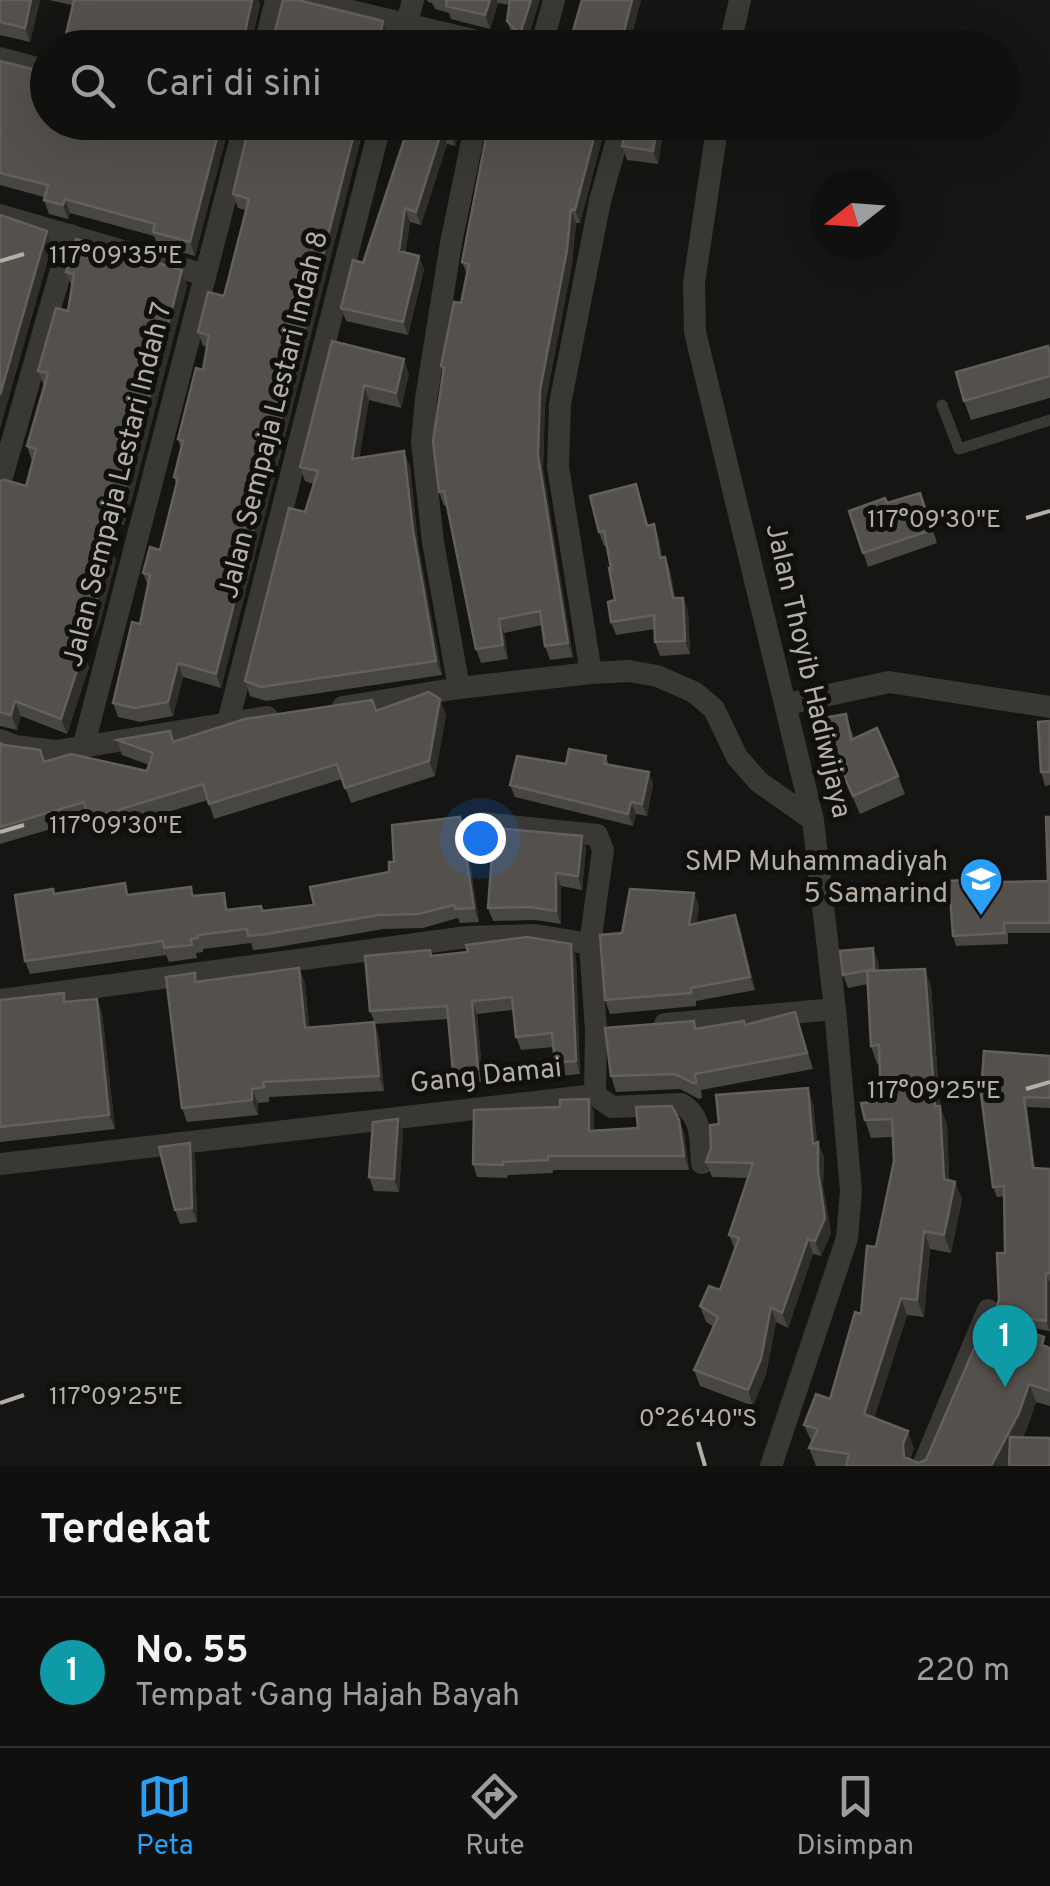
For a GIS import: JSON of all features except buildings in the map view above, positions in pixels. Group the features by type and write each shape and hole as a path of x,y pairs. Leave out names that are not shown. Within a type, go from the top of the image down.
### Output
{"street":[{"path":"268,30 276,0"},
{"path":"306,0 385,30"},
{"path":"405,30 413,0"},
{"path":"545,30 554,0"},
{"path":"733,30 740,0"},
{"path":"0,58 30,66"},
{"name":"Jalan Sempaja Lestari Indah 7","path":"83,748 240,140"},
{"name":"Jalan Sempaja Lestari Indah 8","path":"228,722 376,140"},
{"path":"458,688 433,542 422,442 451,243 472,140"},
{"path":"592,673 558,467 557,438 560,404 600,201 617,140"},
{"name":"Jalan Thoyib Hadiwijaya","path":"715,140 694,283 695,332 814,820 835,1009 850,1216 847,1238 771,1466"},
{"path":"0,215 205,275"},
{"path":"0,484 70,235"},
{"path":"324,710 458,688 592,673 629,671 657,676 694,692 714,709 737,758 760,782 814,820"},
{"path":"787,704 889,682 1050,707"},
{"path":"0,740 40,751 83,748 285,715"},
{"name":"Gang Damai","path":"0,1164 595,1095 615,1028 590,944 603,850 597,835 482,822"},
{"path":"0,1000 467,937 535,935 590,944"},
{"path":"615,1028 835,1009"},
{"path":"595,1095 612,1107 688,1107 698,1122 702,1163"},
{"path":"922,1466 988,1310"}],"lane":[{"path":"942,405 959,449 1050,420"}],"place":[{"name":"SMP Muhammadiyah 5 Samarind","path":"981,917"},
{"name":"No. 55","path":"1005,1387"}]}
